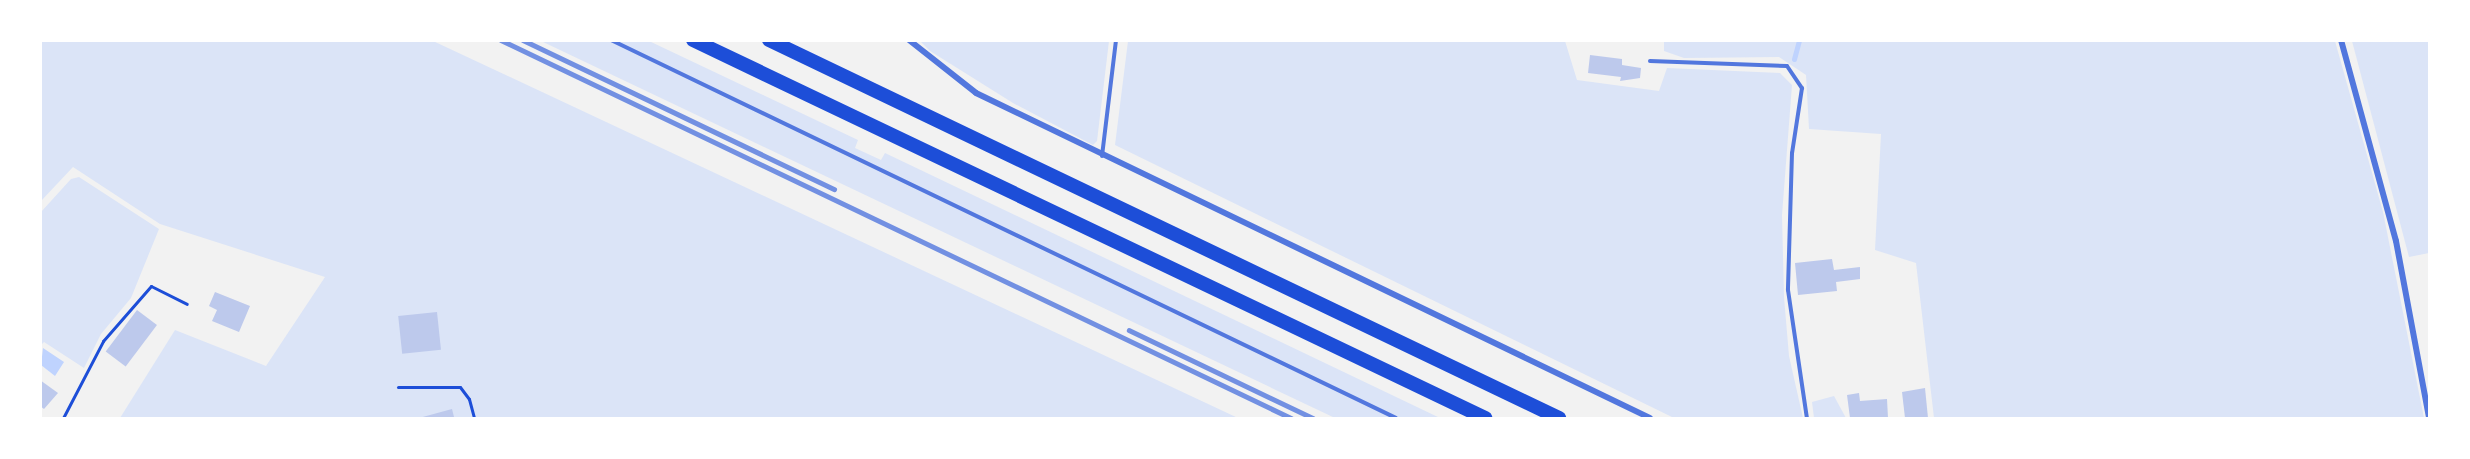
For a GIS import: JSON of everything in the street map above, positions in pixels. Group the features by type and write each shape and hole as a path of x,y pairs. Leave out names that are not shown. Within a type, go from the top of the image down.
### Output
{"highway":[{"path":"693,40 1485,418"},
{"path":"769,40 1559,418"}],"street":[{"path":"909,40 976,93 1102,157 1650,418"},
{"path":"2341,40 2396,241 2429,418"}],"lane":[{"path":"611,40 1396,418"},
{"path":"1102,157 1116,40"},
{"path":"1650,61 1787,66 1802,88 1792,153 1788,290 1807,418"}],"path":[{"path":"63,418 103,341 151,285 187,304"},
{"path":"398,387 460,387 469,399 474,418"}],"shaded area":[{"path":"41,41 433,41 1238,418 120,418 175,330 266,366 325,277 160,224 73,167 41,201"},
{"path":"541,41 649,41 858,140 855,148 881,160 885,153 1440,418 1335,418"},
{"path":"920,41 1109,41 1097,141 1093,145 1013,103 930,51"},
{"path":"1128,41 1565,41 1577,80 1659,91 1667,68 1780,73 1792,85 1782,215 1784,297 1789,356 1803,418 1674,418 1115,145"},
{"path":"1664,41 2335,41 2383,212 2424,418 1934,418 1916,263 1875,250 1881,134 1809,129 1806,75 1779,57 1684,58 1664,51"},
{"path":"2352,41 2429,41 2429,253 2409,257"},
{"path":"79,177 159,229 131,298 101,334 84,368 44,342 40,346 41,212 71,179"},
{"path":"1834,396 1846,418 1814,418 1812,402"}],"water":[{"path":"43,348 64,362 55,376 41,365"}],"building":[{"path":"1590,55 1622,59 1622,65 1641,68 1640,78 1620,81 1621,77 1588,73"},
{"path":"1832,259 1834,270 1860,267 1860,279 1836,282 1837,291 1798,295 1795,263"},
{"path":"215,292 250,306 239,332 212,321 217,310 209,306"},
{"path":"137,310 157,325 126,367 106,352"},
{"path":"437,312 441,350 402,354 398,316"},
{"path":"40,380 58,393 44,409 40,406"},
{"path":"1925,388 1928,418 1905,418 1902,392"},
{"path":"1859,393 1860,401 1887,399 1888,418 1850,418 1847,395"},
{"path":"452,409 454,417 419,418"}],"waterway":[{"path":"1794,59 1799,40"}],"railway":[{"path":"501,40 1291,418"},
{"path":"523,40 834,189"},
{"path":"1129,330 1313,418"}]}
